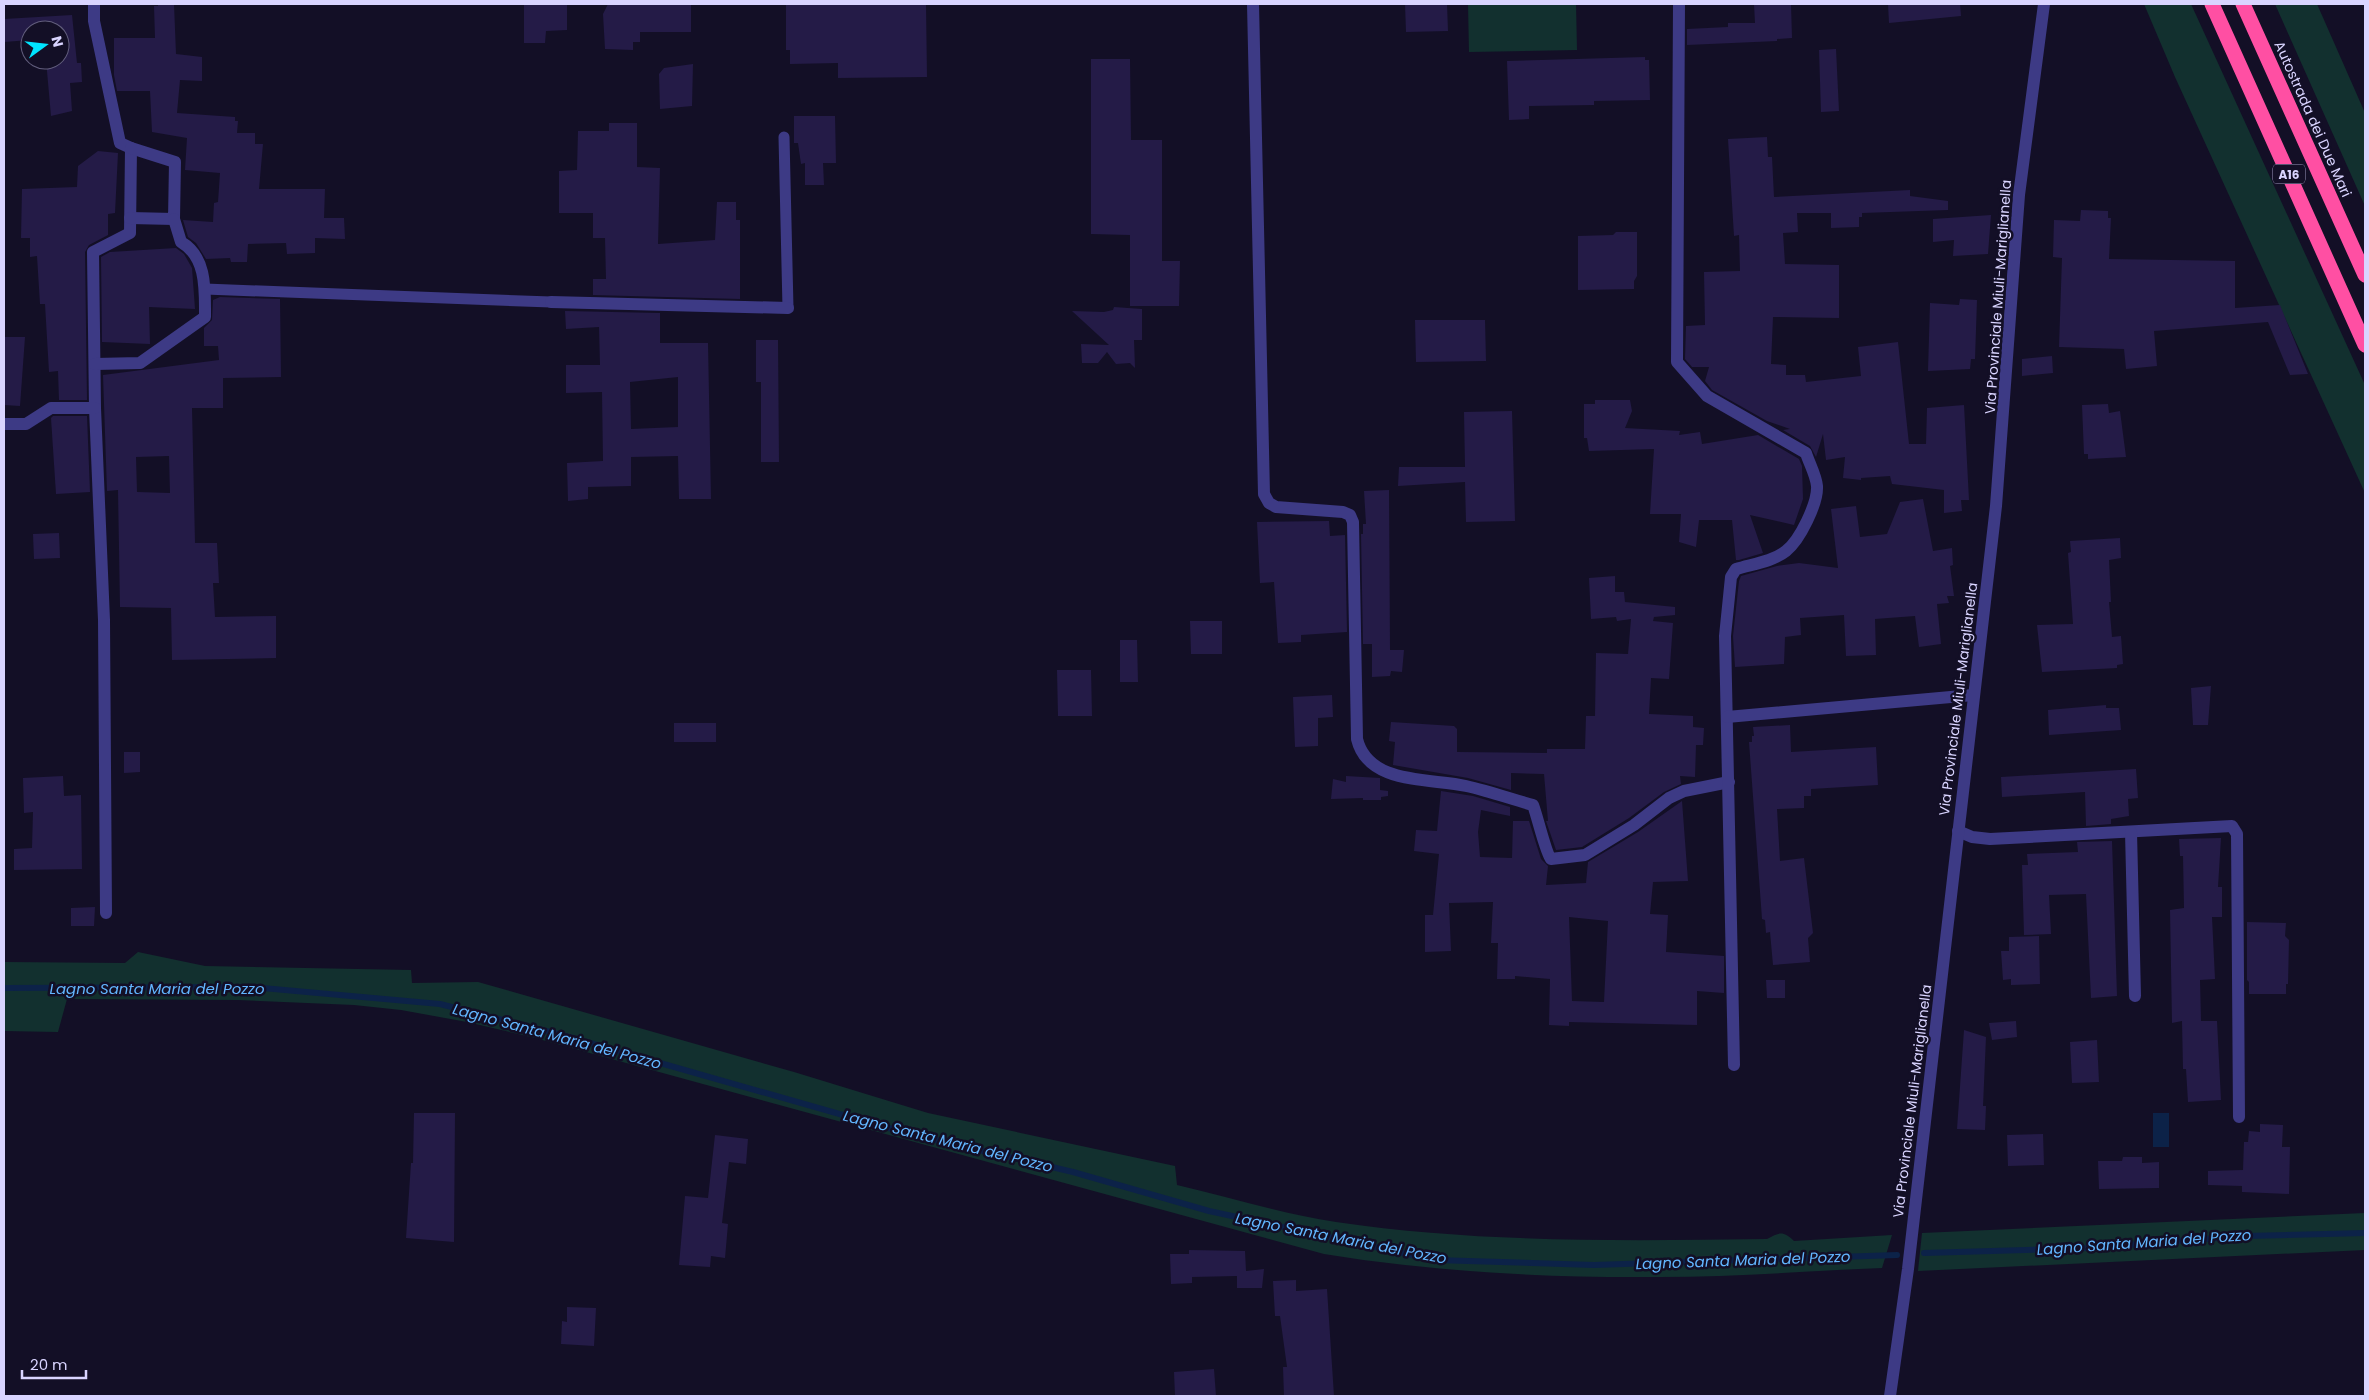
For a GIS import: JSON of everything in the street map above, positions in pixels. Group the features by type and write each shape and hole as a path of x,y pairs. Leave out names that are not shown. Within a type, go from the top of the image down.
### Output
{"highway":[{"name":"A16","path":"2212,4 2365,345"},
{"name":"Autostrada dei Due Mari","path":"2244,4 2365,276"}],"street":[{"path":"94,4 94,21 120,143 175,162 174,219 181,242 190,247 200,263 205,289 205,317 156,353 140,363 95,364"},
{"path":"1253,4 1264,494 1269,503 1276,507 1343,512 1350,515 1353,522 1357,739 1360,752 1370,762 1389,773 1421,780 1465,786 1533,805 1542,830 1547,855 1551,858 1585,855 1634,825 1669,798 1684,791 1729,782"},
{"path":"1679,4 1677,362 1707,396 1806,453 1817,486 1808,520 1800,536 1786,551 1758,563 1736,569 1731,577 1726,636 1734,1065"},
{"name":"Via Provinciale Miuli-Mariglianella","path":"1890,1396 1908,1269 1996,506 2019,195 2044,4"},
{"path":"106,913 104,620 95,408 93,252 130,233 131,148"},
{"path":"130,218 174,219"},
{"path":"551,302 788,308"},
{"path":"4,424 26,424 51,408 95,408"},
{"path":"1728,717 1973,695"},
{"path":"1958,831 1972,837 1990,839 2232,826 2236,828 2238,834 2239,1117"},
{"path":"2131,832 2135,996"}],"lane":[{"path":"784,138 788,308"},
{"path":"205,289 551,302"}],"green space":[{"path":"1468,4 1576,4 1577,50 1469,52"},
{"path":"2144,4 2191,4 2365,385 2365,493 2175,77"},
{"path":"2275,4 2317,4 2365,113 2365,206"},
{"path":"138,952 205,966 411,970 412,983 478,982 794,1072 928,1113 1175,1166 1177,1185 1316,1219 1443,1234 1551,1239 1767,1239 1775,1235 1784,1234 1794,1241 1892,1235 1882,1268 1687,1277 1617,1277 1491,1273 1407,1265 1324,1254 535,1038 467,1022 401,1010 354,1005 238,1000 67,999 58,1032 4,1031 4,962 125,963"},
{"path":"2365,1213 2365,1250 1918,1271 1922,1233"}],"water":[{"path":"2153,1113 2169,1113 2169,1147 2153,1147"}],"building":[{"path":"158,4 174,4 176,54 202,57 202,81 180,80 177,113 235,117 235,121 238,121 237,133 255,133 255,144 263,144 259,189 325,189 324,218 344,218 345,239 315,238 315,253 287,254 286,243 248,244 247,262 231,262 230,258 206,259 196,243 188,237 183,220 213,222 214,203 218,202 220,173 185,170 187,138 152,132 150,91 117,91 114,75 114,38 155,38 154,6 158,6"},
{"path":"524,4 567,4 567,30 546,31 545,43 524,43"},
{"path":"608,4 691,4 691,32 640,32 640,42 633,42 633,50 605,49 603,14"},
{"path":"786,4 926,4 927,77 838,78 838,63 790,64 790,50 786,50"},
{"path":"1405,4 1447,4 1448,31 1406,32"},
{"path":"1754,4 1791,4 1792,38 1777,39 1777,41 1687,45 1687,29 1728,27 1728,23 1755,23"},
{"path":"1888,4 1960,4 1961,16 1889,23"},
{"path":"72,15 77,63 81,63 82,82 70,83 72,111 51,116 47,70 70,70 70,20 20,20 20,41 4,42 4,19"},
{"path":"1836,49 1839,111 1821,112 1819,50"},
{"path":"1645,57 1645,60 1649,60 1650,100 1594,101 1594,105 1529,106 1529,119 1509,120 1507,61"},
{"path":"1091,59 1130,59 1131,140 1162,140 1162,261 1180,261 1179,306 1130,306 1130,235 1091,234"},
{"path":"693,64 692,106 660,109 659,74 664,68"},
{"path":"794,116 835,116 836,163 823,163 824,185 805,185 805,163 801,164 798,143 794,143"},
{"path":"609,123 637,123 637,167 660,168 658,244 715,240 717,202 736,202 736,220 740,220 740,299 593,295 593,279 606,279 605,238 593,238 593,213 559,213 559,171 577,170 578,131 609,131"},
{"path":"1767,137 1768,157 1772,157 1774,197 1910,190 1910,196 1948,201 1948,210 1862,213 1862,217 1859,217 1859,227 1831,228 1831,213 1797,213 1798,232 1783,233 1785,264 1839,265 1839,318 1773,317 1771,364 1786,365 1786,375 1805,375 1806,382 1861,376 1858,347 1898,342 1909,444 1926,444 1927,408 1964,405 1969,500 1961,500 1962,511 1944,513 1944,490 1892,484 1890,476 1861,478 1861,480 1843,478 1845,457 1826,460 1823,434 1816,457 1810,446 1783,430 1790,429 1767,421 1712,390 1705,381 1709,367 1692,367 1685,359 1686,326 1705,325 1704,272 1740,271 1739,235 1734,236 1728,139"},
{"path":"98,151 118,153 115,213 108,214 108,235 89,245 85,252 87,400 59,400 58,371 49,372 45,304 40,304 37,256 30,257 30,238 21,238 22,189 77,187 78,166"},
{"path":"2081,210 2108,211 2108,218 2111,218 2109,259 2235,261 2235,308 2280,305 2308,374 2290,375 2268,322 2154,331 2157,366 2126,369 2124,349 2059,347 2062,258 2053,257 2054,220 2080,221"},
{"path":"1991,215 1988,254 1953,256 1954,240 1933,242 1933,219"},
{"path":"1616,232 1637,232 1637,276 1634,281 1634,289 1578,290 1578,236 1613,235"},
{"path":"176,248 184,254 192,268 195,309 149,307 150,344 102,342 101,257 110,252"},
{"path":"220,297 280,299 281,377 223,378 223,408 192,408 195,543 217,543 219,583 213,583 215,617 276,616 276,658 172,660 171,608 120,607 118,490 107,491 103,375 219,360 218,346 204,346 204,328 212,320 213,300","holes":["169,456 170,493 137,492 136,457"]},
{"path":"1960,299 1977,300 1975,359 1971,359 1970,369 1928,371 1930,303 1959,305"},
{"path":"1114,307 1142,309 1142,340 1134,340 1135,368 1130,363 1116,364 1107,352 1098,363 1082,363 1081,344 1109,345 1072,311 1104,312 1113,310"},
{"path":"565,311 660,313 660,343 708,343 711,499 679,499 678,456 631,457 631,486 588,487 588,499 568,501 567,463 603,461 602,392 566,393 566,365 600,365 599,327 566,329","holes":["678,377 678,427 631,429 630,382"]},
{"path":"1415,320 1485,320 1486,361 1416,362"},
{"path":"4,337 25,337 20,406 4,405"},
{"path":"756,340 778,340 779,462 761,462 761,382 756,382"},
{"path":"2052,356 2053,373 2022,376 2022,359"},
{"path":"1595,400 1630,400 1632,411 1625,428 1680,431 1679,435 1700,432 1702,444 1758,435 1799,459 1802,466 1803,499 1794,525 1750,515 1763,553 1739,560 1736,560 1732,520 1699,520 1696,547 1679,542 1681,514 1650,514 1654,449 1589,451 1587,438 1584,438 1584,404 1595,404"},
{"path":"2108,404 2109,413 2120,411 2126,457 2088,459 2088,454 2084,454 2082,405"},
{"path":"1512,411 1515,521 1466,522 1465,482 1398,486 1399,467 1465,467 1464,412"},
{"path":"53,416 87,416 90,492 56,494 51,418"},
{"path":"1389,490 1390,650 1404,650 1402,672 1391,671 1390,676 1372,677 1372,644 1363,644 1361,534 1363,534 1363,524 1366,524 1364,491"},
{"path":"1923,499 1933,551 1952,548 1953,565 1950,566 1954,596 1947,596 1949,603 1937,604 1941,644 1919,647 1915,616 1875,619 1876,655 1846,656 1844,615 1800,618 1801,635 1785,637 1784,664 1735,667 1733,636 1741,576 1777,566 1799,563 1838,568 1831,509 1856,506 1860,537 1887,534 1900,502"},
{"path":"1329,521 1330,536 1345,535 1347,632 1301,635 1301,642 1278,643 1274,582 1260,583 1257,522"},
{"path":"59,533 60,558 34,559 33,534"},
{"path":"2120,538 2121,558 2109,560 2111,602 2109,602 2112,637 2121,636 2123,664 2117,665 2117,668 2042,672 2037,625 2073,624 2068,553 2071,552 2070,541"},
{"path":"1615,576 1615,592 1624,592 1625,602 1675,607 1675,615 1654,617 1653,621 1673,623 1669,679 1651,678 1649,714 1693,716 1693,727 1704,728 1703,745 1696,745 1695,777 1680,776 1681,784 1664,792 1629,818 1582,847 1556,850 1546,821 1548,821 1544,774 1511,773 1511,790 1468,778 1393,765 1395,742 1389,741 1391,722 1454,726 1457,729 1457,752 1547,753 1547,749 1585,749 1586,716 1595,716 1596,653 1628,654 1631,619 1617,621 1616,617 1591,619 1589,578"},
{"path":"1190,621 1222,621 1222,654 1191,654"},
{"path":"1120,640 1137,640 1138,682 1120,682"},
{"path":"1057,670 1091,670 1092,716 1058,716"},
{"path":"2211,686 2208,725 2193,725 2191,688"},
{"path":"1332,695 1333,717 1318,718 1318,746 1295,747 1293,697"},
{"path":"2106,705 2106,708 2119,708 2121,730 2049,735 2048,710"},
{"path":"674,723 716,723 716,742 674,742"},
{"path":"1790,725 1791,752 1876,747 1878,785 1811,789 1811,796 1804,796 1804,808 1777,809 1780,861 1804,858 1813,933 1808,938 1810,962 1773,965 1770,932 1766,933 1765,920 1762,919 1749,742 1752,742 1752,736 1754,736 1753,727"},
{"path":"124,752 140,752 140,772 124,773"},
{"path":"2136,769 2138,798 2128,799 2129,816 2111,819 2111,824 2086,826 2085,792 2002,797 2001,777"},
{"path":"63,776 64,796 81,795 82,869 14,870 14,849 32,848 33,812 24,813 23,778"},
{"path":"1346,776 1380,778 1380,790 1388,791 1388,796 1381,797 1381,800 1363,800 1363,798 1331,799 1333,779 1346,782"},
{"path":"1441,791 1473,796 1510,807 1510,816 1481,810 1478,832 1480,857 1512,858 1513,821 1529,821 1541,859 1548,866 1546,885 1586,883 1588,862 1638,832 1682,801 1688,881 1653,882 1650,914 1668,915 1666,952 1724,956 1724,993 1697,991 1697,1025 1569,1022 1569,1026 1549,1025 1550,979 1515,976 1515,979 1497,979 1498,943 1491,943 1493,902 1449,903 1451,951 1425,952 1425,915 1433,915 1439,854 1414,851 1416,830 1437,831","holes":["1569,917 1608,921 1604,1002 1572,1001"]},
{"path":"2221,838 2218,887 2222,887 2222,917 2212,917 2215,979 2200,980 2201,1021 2217,1021 2221,1100 2188,1102 2186,1069 2183,1069 2182,1021 2172,1023 2170,910 2184,908 2183,856 2180,856 2179,839"},
{"path":"2112,841 2117,996 2091,998 2086,894 2049,895 2051,934 2024,935 2022,865 2028,865 2027,854 2078,852 2077,842"},
{"path":"95,907 94,926 71,926 71,908"},
{"path":"2247,922 2286,923 2285,936 2289,940 2286,994 2249,994 2249,982 2247,980"},
{"path":"2039,936 2040,984 2011,985 2011,979 2003,980 2001,951 2009,951 2009,937"},
{"path":"1766,980 1785,980 1785,998 1767,998"},
{"path":"2016,1021 2017,1037 1992,1040 1989,1023"},
{"path":"1964,1030 1986,1037 1983,1106 1986,1106 1985,1130 1957,1129"},
{"path":"2097,1040 2099,1082 2072,1083 2070,1042"},
{"path":"414,1113 455,1113 454,1242 406,1238 411,1163 413,1163"},
{"path":"2260,1124 2283,1125 2282,1147 2290,1147 2289,1194 2242,1192 2242,1186 2208,1185 2208,1171 2243,1170 2244,1142 2248,1142 2249,1131 2260,1132"},
{"path":"2043,1134 2044,1165 2008,1166 2007,1135"},
{"path":"715,1135 748,1139 746,1164 729,1162 722,1223 728,1224 725,1258 711,1256 710,1267 679,1265 685,1196 708,1198"},
{"path":"2123,1157 2142,1157 2142,1163 2159,1162 2159,1188 2099,1189 2098,1161 2122,1161"},
{"path":"1189,1250 1245,1251 1246,1271 1264,1269 1262,1288 1237,1288 1237,1276 1192,1277 1192,1283 1171,1284 1170,1254 1189,1254"},
{"path":"1296,1280 1296,1291 1327,1289 1334,1396 1284,1396 1283,1367 1287,1367 1280,1316 1275,1316 1273,1281"},
{"path":"567,1307 596,1308 594,1346 561,1344 562,1321 567,1322"},
{"path":"1214,1369 1216,1396 1175,1396 1174,1372"}],"waterway":[{"name":"Lagno Santa Maria del Pozzo","path":"4,988 250,987 440,1004 562,1035 906,1133 1073,1172 1209,1211 1435,1260 1594,1265 1897,1255"},
{"name":"Lagno Santa Maria del Pozzo","path":"1924,1253 2088,1248 2245,1236 2365,1233"}]}
